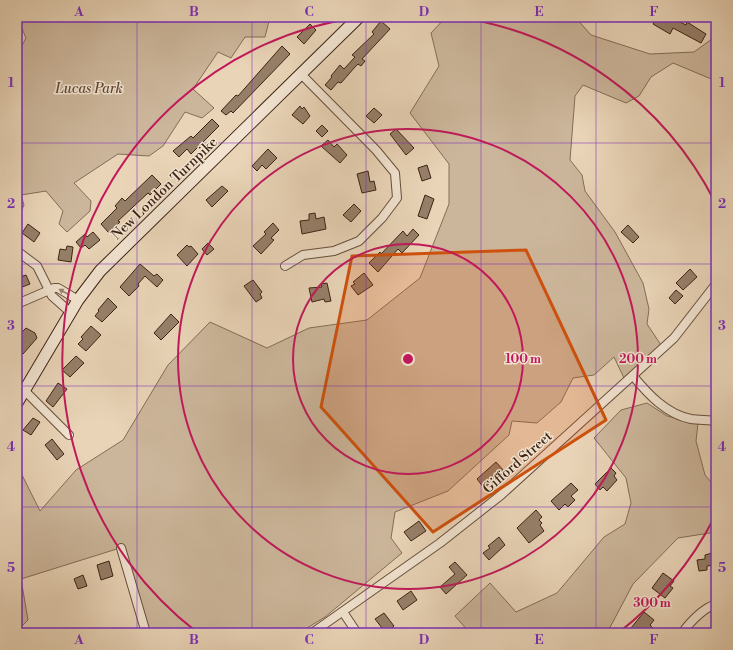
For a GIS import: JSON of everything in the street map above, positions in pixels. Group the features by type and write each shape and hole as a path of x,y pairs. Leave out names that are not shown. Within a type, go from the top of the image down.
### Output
{"main road":[{"name":"New London Turnpike","path":"17,403 70,312 100,271 359,17"}],"street":[{"path":"285,266 303,255 334,251 359,241 382,218 398,198 395,173 376,150 301,74"},
{"path":"17,251 36,266 55,300 70,312"},
{"name":"Gifford Street","path":"312,633 440,544 501,495 674,338 716,284"},
{"path":"17,304 49,290 58,288 78,300"},
{"path":"633,376 646,392 669,411 690,419 716,421"},
{"path":"25,391 69,435"},
{"path":"120,548 146,633"},
{"path":"682,633 691,620 710,606 716,604"},
{"path":"343,612 357,633"}],"highlighted area":[{"path":"526,250 606,420 433,532 321,407 352,256"}],"green space":[{"name":"Lucas Park","path":"17,17 270,17 265,37 245,37 231,58 218,52 193,89 214,108 202,118 185,112 163,146 149,156 118,154 74,183 91,201 90,211 67,232 59,224 63,211 46,191 21,195 24,205 17,220 17,55 26,38"},
{"path":"446,17 471,17 475,22 480,17 575,17 591,35 650,54 694,52 716,36 716,81 673,63 651,77 639,96 626,103 583,85 575,96 570,160 582,175 585,191 615,232 643,283 649,309 647,324 661,345 624,378 614,357 594,375 573,378 561,402 537,423 512,421 509,435 448,491 395,512 391,538 402,553 325,617 299,633 142,633 120,548 21,579 28,620 17,631 17,482 22,475 40,511 76,470 123,440 168,365 210,322 267,348 309,328 367,320 420,278 449,204 449,164 410,113 439,66 431,33"},
{"path":"647,403 667,416 698,423 696,441 705,475 716,488 716,532 678,538 633,584 607,633 470,633 455,616 490,583 516,612 557,593 604,537 625,524 631,503 626,478 594,438 621,410"}],"building":[{"path":"657,17 670,17 686,25 687,22 706,34 701,43 673,28 670,34 653,24"},
{"path":"381,21 390,29 362,59 365,61 361,66 358,64 341,83 338,82 331,90 325,85 332,77 331,76 340,65 344,69 355,57 352,55 374,34 372,32"},
{"path":"310,24 316,30 304,44 297,37"},
{"path":"282,46 290,54 233,113 231,111 226,115 221,111 236,95 238,96"},
{"path":"300,106 302,109 304,107 310,116 303,124 292,115"},
{"path":"374,108 382,115 374,123 366,116"},
{"path":"212,119 219,126 191,154 187,149 179,157 173,151 191,136 193,138"},
{"path":"322,125 328,131 322,137 316,131"},
{"path":"396,129 414,148 406,155 390,134"},
{"path":"328,140 334,147 337,144 347,155 340,163 321,146"},
{"path":"268,149 277,158 266,169 262,165 257,171 252,166"},
{"path":"427,165 431,178 422,181 418,168"},
{"path":"368,171 370,182 374,181 376,190 362,193 357,174"},
{"path":"152,175 161,184 150,195 148,193 118,221 120,222 109,233 101,224 117,208 115,206 122,198 125,201"},
{"path":"222,186 228,191 212,207 206,200"},
{"path":"425,195 434,199 427,219 418,216"},
{"path":"354,204 361,211 351,222 343,215"},
{"path":"315,213 316,219 324,217 326,229 302,234 300,221 309,220 309,214"},
{"path":"273,223 279,230 271,238 274,240 261,254 253,246 266,234 264,232"},
{"path":"28,224 40,233 34,242 22,233"},
{"path":"628,225 639,237 633,243 621,232"},
{"path":"413,229 419,235 402,253 398,249 378,272 369,263 380,252 381,254 403,231 407,236"},
{"path":"93,232 100,240 89,249 85,245 81,248 76,242 85,234 87,237"},
{"path":"208,243 214,249 207,255 202,249"},
{"path":"187,245 189,247 191,246 198,254 187,266 177,255"},
{"path":"67,246 73,247 71,262 58,260 60,249 66,250"},
{"path":"140,264 154,276 157,274 163,280 157,287 145,276 138,284 139,286 129,296 120,287"},
{"path":"690,269 697,277 683,290 676,283"},
{"path":"364,273 373,285 358,295 351,286 355,284 353,282"},
{"path":"26,275 30,284 17,289 17,278"},
{"path":"253,280 262,292 260,294 262,298 256,302 244,286"},
{"path":"327,283 331,301 325,302 324,299 312,302 309,288 322,287 321,284"},
{"path":"676,290 683,296 675,304 669,298"},
{"path":"108,298 117,307 102,322 95,316"},
{"path":"171,314 179,322 161,340 154,333"},
{"path":"91,326 101,335 86,351 78,344 83,339 81,337"},
{"path":"26,328 35,333 37,338 23,354 17,348 17,337"},
{"path":"76,356 84,363 70,377 62,370"},
{"path":"58,383 67,389 53,407 46,401"},
{"path":"33,418 40,422 31,435 23,430"},
{"path":"52,439 64,454 57,460 45,445"},
{"path":"496,462 504,471 484,488 477,479"},
{"path":"611,468 616,473 614,476 617,480 607,491 603,487 600,490 595,484"},
{"path":"571,483 578,490 571,496 575,500 568,507 565,504 559,510 551,501"},
{"path":"536,510 542,517 539,520 542,523 540,525 544,531 529,543 517,528"},
{"path":"419,521 426,531 411,541 404,532"},
{"path":"499,537 505,545 489,560 483,553 490,548 488,546"},
{"path":"716,552 716,565 707,566 707,570 699,571 697,560 705,559 705,555"},
{"path":"109,561 113,576 101,580 97,565"},
{"path":"455,562 467,575 446,594 440,587 455,574 449,567"},
{"path":"663,573 674,581 670,586 673,588 665,598 652,588"},
{"path":"83,575 87,586 78,589 74,579"},
{"path":"411,591 417,600 403,610 397,601"},
{"path":"644,612 654,620 650,625 653,628 649,633 637,633 631,628"},
{"path":"384,613 394,626 386,633 375,619"}]}
